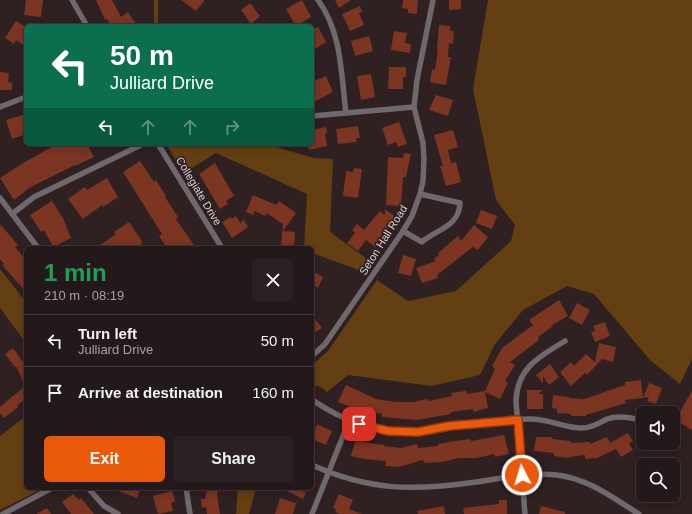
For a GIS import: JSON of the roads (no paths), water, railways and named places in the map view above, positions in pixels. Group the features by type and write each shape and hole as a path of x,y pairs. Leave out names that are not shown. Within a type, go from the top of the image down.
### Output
{"street":[{"path":"72,0 86,24"},
{"path":"318,0 328,16 337,39 346,113"},
{"name":"Seton Hall Road","path":"314,354 325,344 403,231 412,216 420,194 423,176 423,154 414,107 417,80 433,0"},
{"path":"0,107 24,98"},
{"path":"314,116 414,107"},
{"path":"12,214 34,197 139,146"},
{"name":"Collegiate Drive","path":"159,146 221,246"},
{"path":"403,231 422,242 448,227 458,215 460,203 420,194"},
{"path":"0,198 36,246"},
{"path":"525,514 516,393 522,375 533,360 565,341"},
{"path":"314,401 349,421 388,431 418,432 449,426 518,420 541,420 581,428 590,427 608,419 618,417 636,419"},
{"path":"312,514 349,421"},
{"path":"314,466 349,479 379,486 422,488 522,475 558,475 581,481 605,492 639,514"},
{"path":"3,514 48,490"},
{"path":"90,490 104,506 118,514"},
{"path":"186,490 190,514"}]}
